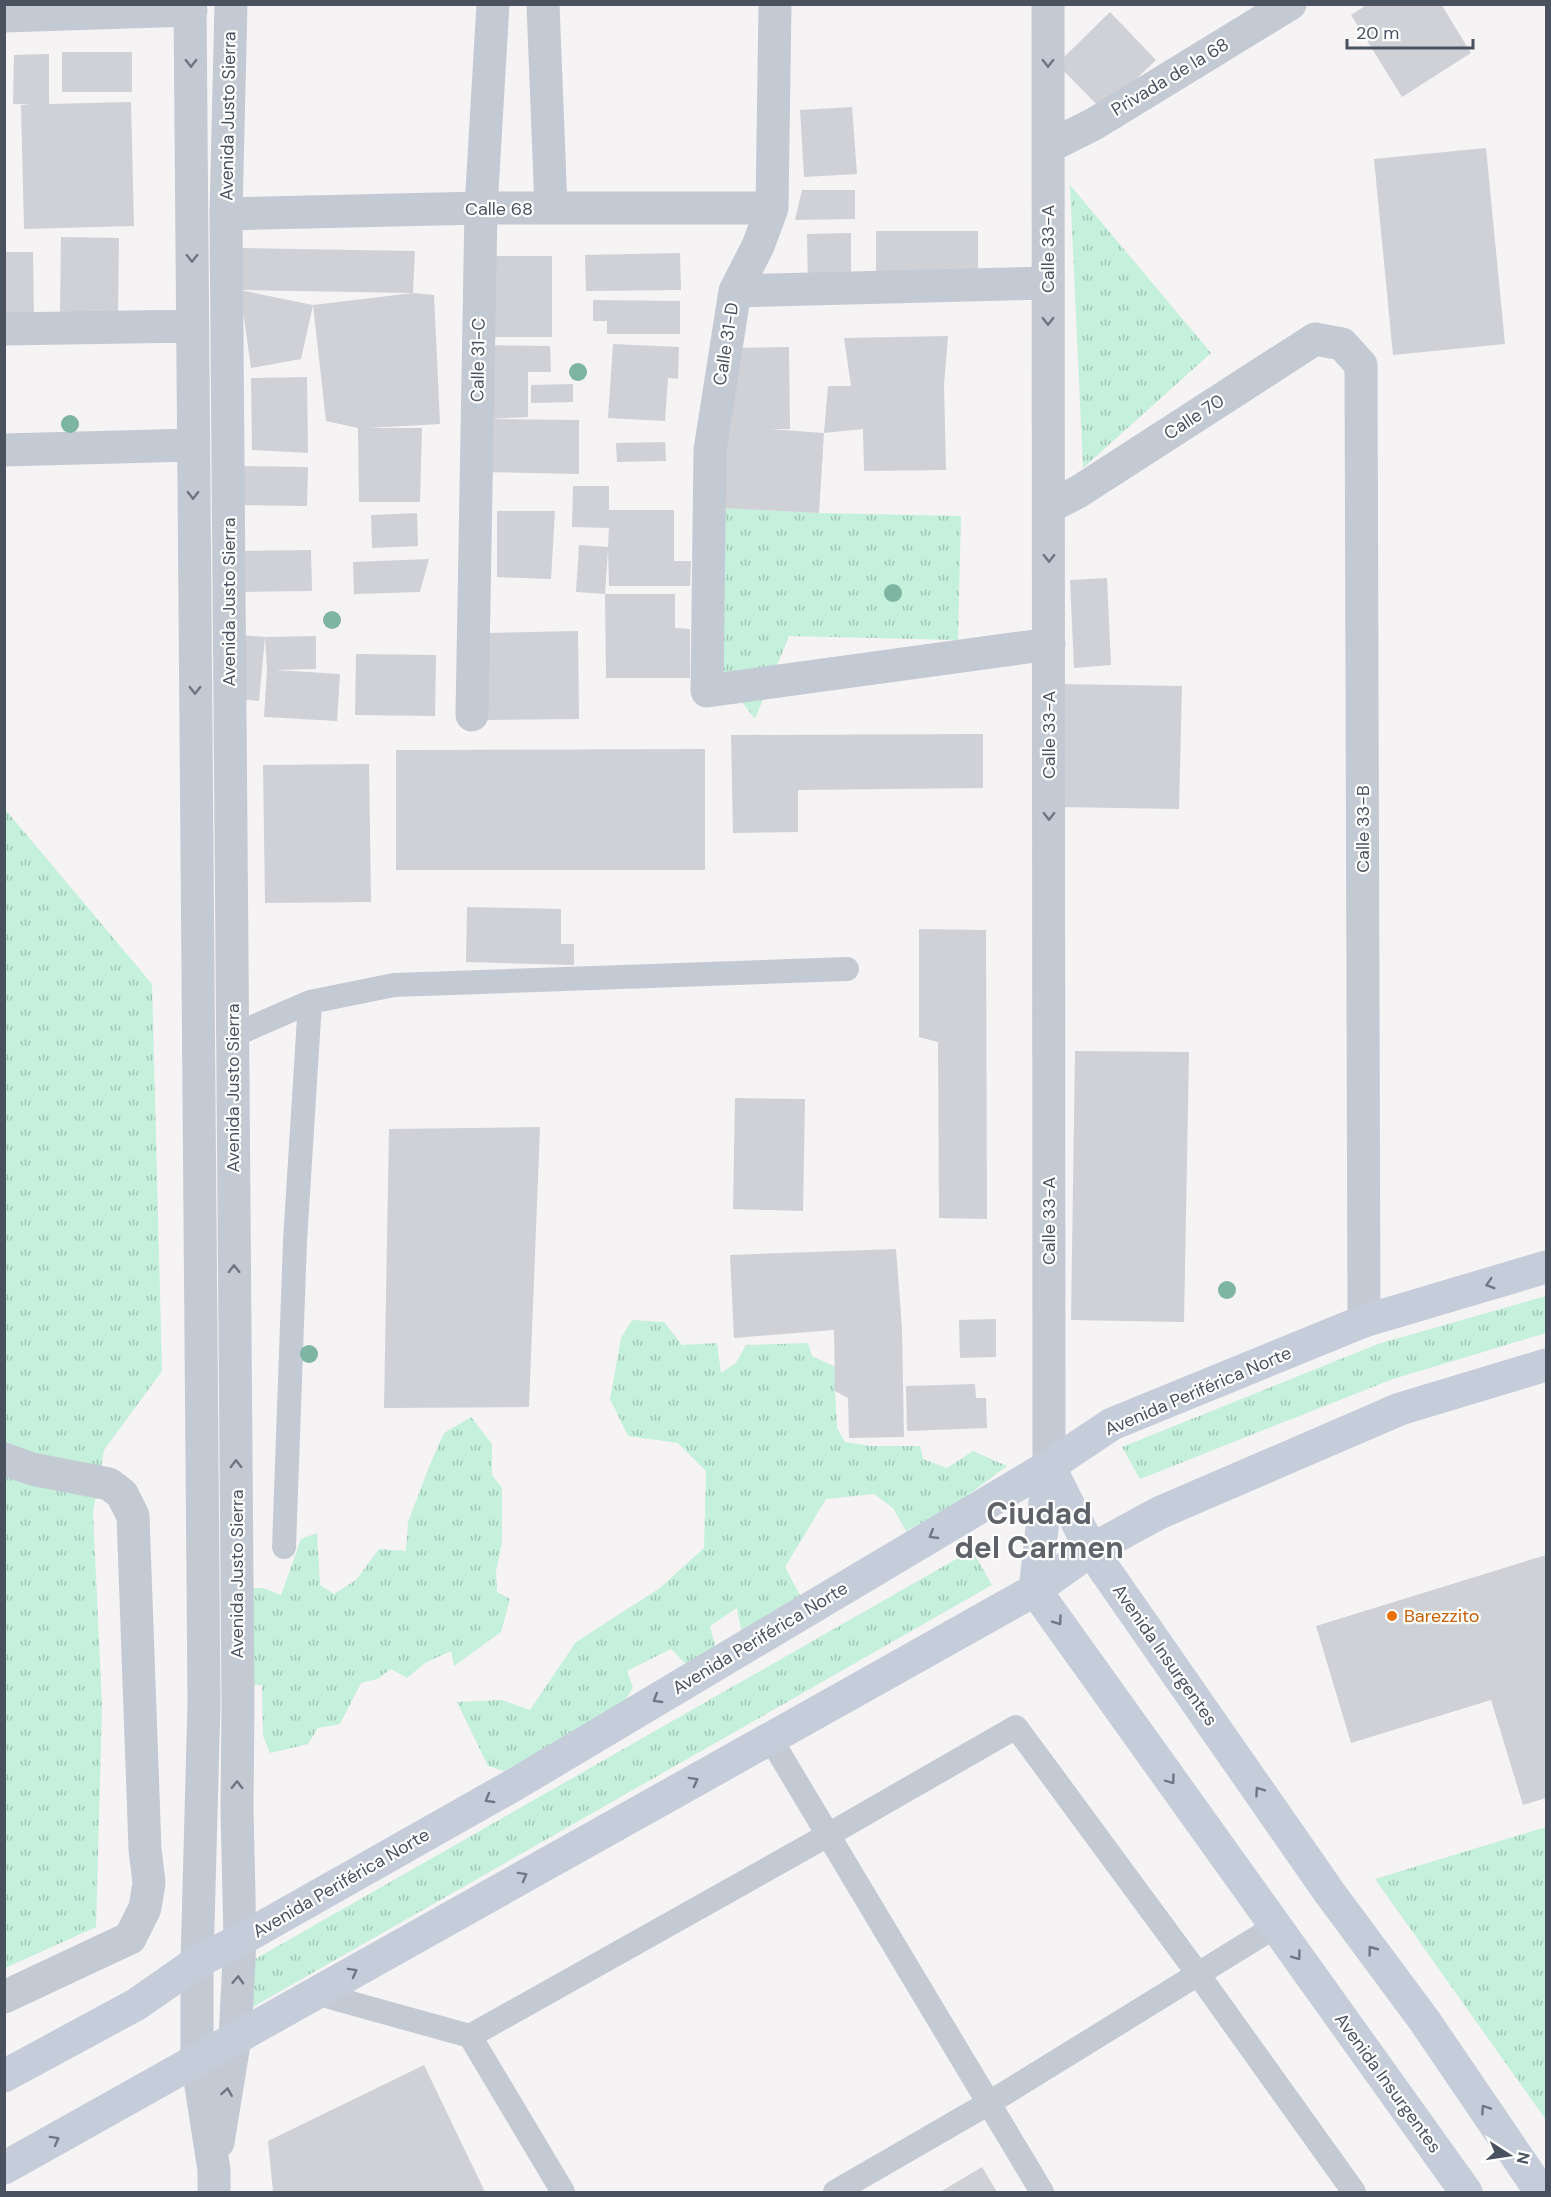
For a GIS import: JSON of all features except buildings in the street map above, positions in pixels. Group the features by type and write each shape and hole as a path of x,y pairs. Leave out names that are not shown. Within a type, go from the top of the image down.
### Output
{"main road":[{"name":"Avenida Periférica Norte","path":"4,2076 137,2004 197,1962 512,1786 1049,1466 1112,1424 1364,1321 1546,1267"},
{"path":"4,2168 1035,1590 1091,1550 1160,1513 1400,1409 1546,1365"},
{"name":"Avenida Insurgentes","path":"1049,1466 1091,1550 1329,1892 1424,2020 1541,2193"},
{"path":"1035,1590 1049,1466"},
{"name":"Avenida Insurgentes","path":"1035,1590 1466,2193"}],"street":[{"name":"Avenida Justo Sierra","path":"214,2181 236,2038 240,1940 237,1809 226,214 231,4"},
{"name":"Calle 31-C","path":"472,716 481,208 493,4"},
{"path":"543,4 551,208"},
{"name":"Calle 31-D","path":"775,4 772,208 758,246 735,291 710,450 707,691 1049,644"},
{"name":"Calle 33-A","path":"1048,4 1049,1466"},
{"name":"Privada de la 68","path":"1048,147 1094,123 1290,4"},
{"name":"Avenida Justo Sierra","path":"190,7 204,1703 197,1962 197,2060 214,2181"},
{"path":"4,16 190,7"},
{"name":"Calle 68","path":"226,214 481,208 772,208"},
{"path":"735,291 1048,284"},
{"path":"4,329 192,326"},
{"name":"Calle 70","path":"1049,507 1078,492 1315,339 1342,344"},
{"name":"Calle 33-B","path":"1342,344 1361,365 1364,1321"},
{"path":"4,450 193,445"},
{"path":"4,1459 32,1469 109,1484 122,1494 133,1516 145,1849 149,1883 145,1908 130,1938 4,1996"}],"lane":[{"path":"232,1036 310,1002 394,985 847,969"},
{"path":"284,1546 295,1241 310,1002"},
{"path":"470,2036 1016,1727 1198,1974 1354,2193"},
{"path":"770,1738 1042,2193"},
{"path":"835,2193 988,2103 1276,1926"},
{"path":"315,1993 470,2036 563,2193"}],"green space":[{"path":"1070,185 1211,353 1083,468"},
{"path":"722,508 961,516 958,640 789,636 755,719 715,668"},
{"path":"4,808 152,984 162,1371 104,1450 93,1512 102,1706 96,1927 5,1968"},
{"path":"1546,1296 1546,1333 1393,1379 1140,1479 1122,1447 1378,1344"},
{"path":"632,1320 664,1322 682,1345 717,1343 721,1373 736,1363 746,1345 808,1343 812,1356 836,1367 837,1428 845,1442 871,1446 920,1446 923,1459 947,1468 973,1451 1007,1466 953,1506 906,1531 893,1508 874,1494 826,1499 785,1567 802,1599 743,1640 737,1608 710,1626 716,1649 691,1669 671,1649 627,1671 633,1688 619,1710 504,1771 488,1766 457,1702 502,1700 530,1710 576,1642 660,1588 704,1548 706,1471 678,1443 628,1436 610,1399 621,1338"},
{"path":"471,1417 492,1444 492,1475 502,1488 502,1543 496,1571 497,1592 510,1599 501,1632 454,1666 451,1651 425,1663 407,1678 391,1669 377,1679 361,1683 340,1724 318,1728 308,1744 270,1753 263,1736 262,1685 250,1685 250,1588 263,1588 281,1595 301,1539 317,1533 320,1585 334,1594 356,1580 379,1549 406,1551 408,1522 444,1433"},
{"path":"972,1550 992,1585 251,2008 245,1965"},
{"path":"1546,1827 1546,2120 1375,1879"}],"place":[{"name":"Barezzito","path":"1392,1616"}],"district":[{"name":"Ciudad del Carmen","path":"1039,1530"}]}
